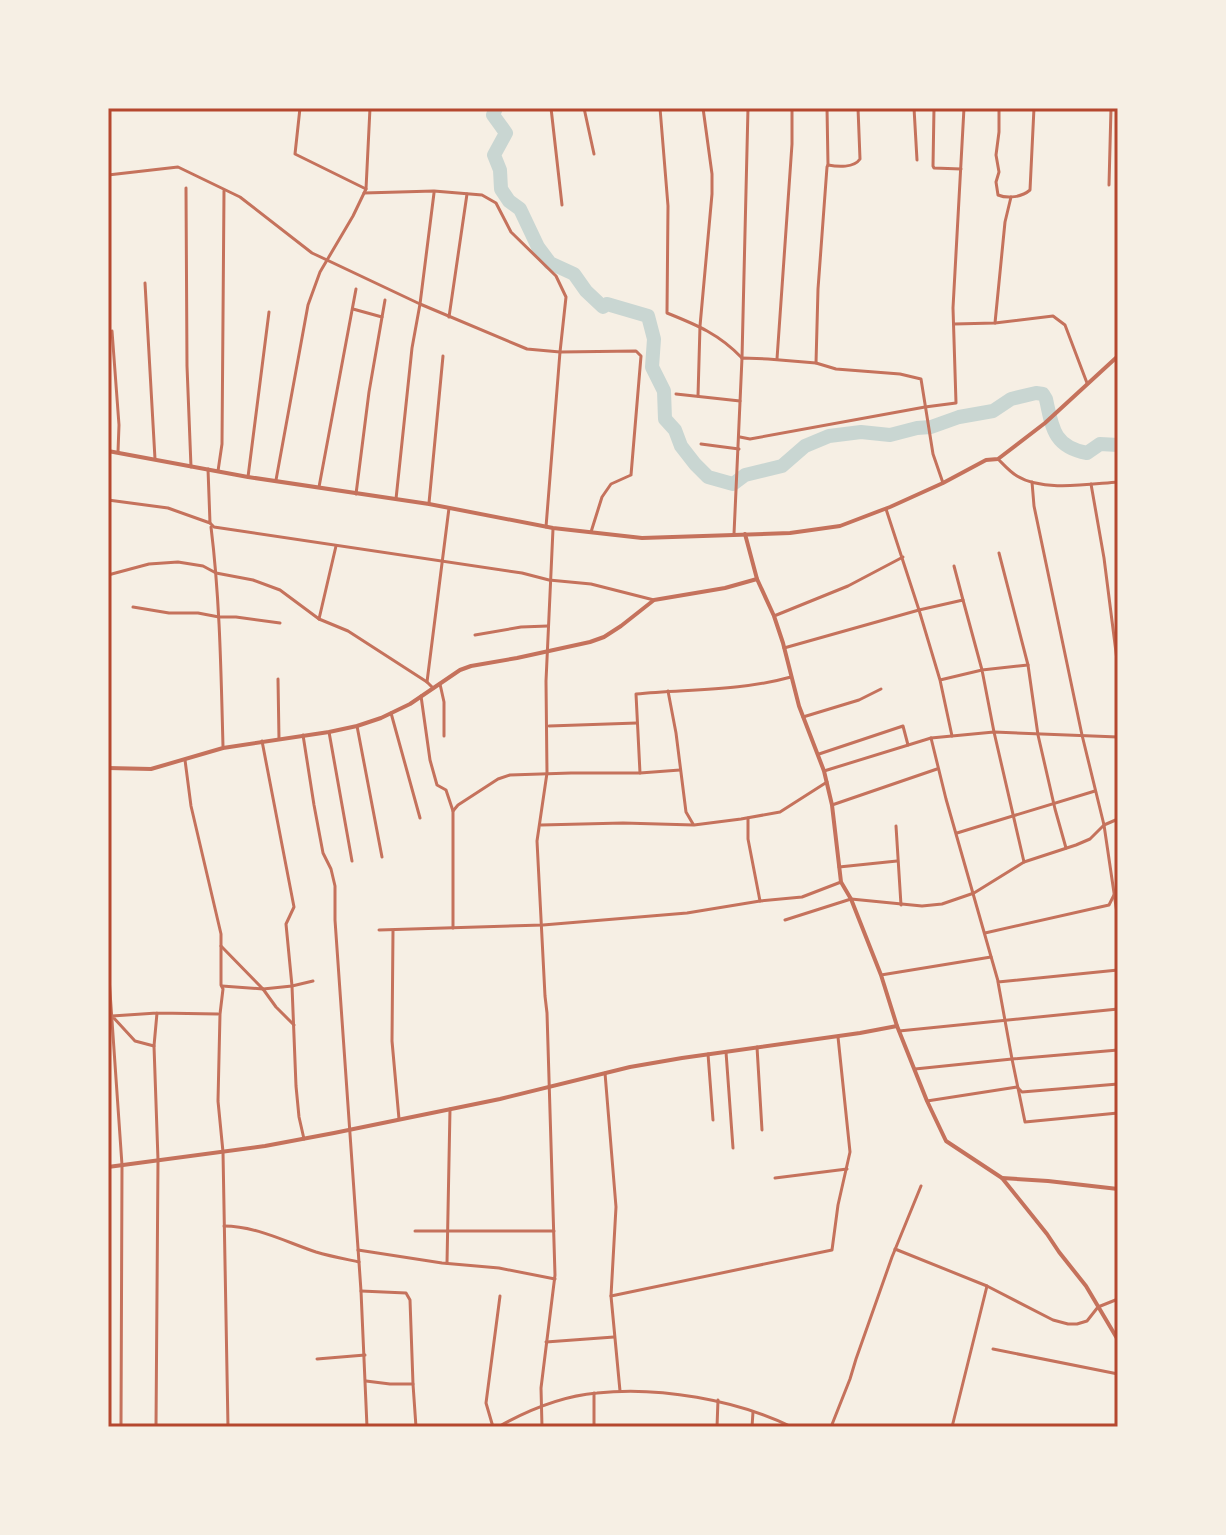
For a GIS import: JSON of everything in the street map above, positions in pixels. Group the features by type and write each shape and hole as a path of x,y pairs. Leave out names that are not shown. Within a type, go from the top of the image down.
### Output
{"street":[{"path":"300,108 295,154 365,191 482,195 496,203 511,232 556,276 566,297 550,528 547,773 537,841 550,1085 555,1279 541,1388 542,1427"},
{"path":"276,480 308,305 320,272 365,191 370,108"},
{"path":"551,108 562,205"},
{"path":"584,108 594,154"},
{"path":"660,108 668,206 667,313 700,326 726,341 742,358 816,363 836,369 900,374 921,379 933,454 943,483"},
{"path":"698,396 700,326 712,194 703,108"},
{"path":"734,534 740,437 748,108"},
{"path":"777,359 792,108"},
{"path":"816,363 818,289 828,165 827,108"},
{"path":"828,165 839,167 858,163 858,108"},
{"path":"914,108 917,160"},
{"path":"934,108 934,168 961,169"},
{"path":"740,437 750,439 956,403 953,324 964,108"},
{"path":"999,108 996,155 999,172 996,182 998,195 1005,198 1026,194 1030,190 1034,108"},
{"path":"1109,185 1111,108"},
{"path":"108,175 178,167 240,197 312,253 449,317 527,349 636,351 641,356 631,475 611,484 602,497 590,533"},
{"path":"186,188 191,467"},
{"path":"218,471 222,444 224,191"},
{"path":"396,499 412,348 434,191"},
{"path":"449,317 467,194"},
{"path":"995,323 1005,222 1011,197"},
{"path":"145,283 155,459"},
{"path":"319,487 356,289"},
{"path":"356,494 385,300"},
{"path":"353,309 382,317"},
{"path":"248,477 269,312"},
{"path":"953,324 1053,316 1065,325 1087,383"},
{"path":"112,331 118,452"},
{"path":"429,504 443,356"},
{"path":"108,451 590,533 642,538 816,531 840,526 886,509 986,460 998,459 1045,423 1118,356"},
{"path":"676,394 741,401"},
{"path":"701,444 739,449"},
{"path":"998,459 1018,478 1032,482 1059,486 1118,482"},
{"path":"208,469 219,617 223,748"},
{"path":"1032,482 1034,506 1082,735 1104,825 1118,920"},
{"path":"1091,484 1118,668"},
{"path":"108,500 168,508 214,527 591,584 654,600 725,588 757,579"},
{"path":"427,682 449,508"},
{"path":"886,509 940,680 952,736"},
{"path":"745,534 757,579 774,616 803,717 824,771 832,805 841,882 851,899 881,975 927,1101 946,1141 1002,1178 1047,1234 1086,1286 1118,1340"},
{"path":"319,619 336,546"},
{"path":"999,553 1028,665 1038,735 1066,848"},
{"path":"774,616 848,586 903,557"},
{"path":"108,575 149,564 178,562 253,580 280,590 319,619 348,631 433,688"},
{"path":"954,566 982,670 1024,862"},
{"path":"108,768 151,769 223,748 357,726 391,713 471,666 604,637 654,600"},
{"path":"784,648 963,600"},
{"path":"133,607 280,623"},
{"path":"475,635 548,626"},
{"path":"940,680 982,670 1028,665"},
{"path":"640,773 636,694 732,688 791,677"},
{"path":"278,679 279,739"},
{"path":"440,684 444,702 444,736"},
{"path":"803,717 859,700 881,689"},
{"path":"668,691 686,812 694,825"},
{"path":"421,696 433,773 437,785 446,790 453,811 453,928"},
{"path":"391,713 420,818"},
{"path":"548,726 637,723"},
{"path":"357,726 382,857"},
{"path":"818,754 903,726 908,745"},
{"path":"329,732 352,861"},
{"path":"824,771 931,738 994,732 1118,737"},
{"path":"303,735 323,853 335,886 365,1355 367,1426 334,1427"},
{"path":"931,738 937,769 998,982 1025,1122 1118,1113"},
{"path":"262,741 294,907 286,924 298,1101 304,1139"},
{"path":"185,760 191,806 221,934 223,989 218,1101 223,1152 228,1427"},
{"path":"832,805 937,769"},
{"path":"453,811 498,779 510,775 680,770"},
{"path":"540,825 694,825 748,818 780,812 827,782"},
{"path":"955,833 1095,791"},
{"path":"748,818 748,839 760,901"},
{"path":"785,920 851,899 901,905 942,904 974,893 1024,862 1090,839 1104,825 1118,819"},
{"path":"896,826 901,905"},
{"path":"839,867 897,861"},
{"path":"379,930 543,925 687,913 802,897 841,882"},
{"path":"985,933 1109,905 1116,892"},
{"path":"393,931 392,1041 399,1120"},
{"path":"221,946 294,1025"},
{"path":"881,975 991,957"},
{"path":"108,963 122,1165 121,1427"},
{"path":"998,982 1118,970"},
{"path":"221,985 263,989 313,981"},
{"path":"108,1167 304,1139 500,1099 630,1067 726,1051 898,1028 1118,1009"},
{"path":"156,1427 158,1160 154,1046 157,1013"},
{"path":"112,1016 220,1014"},
{"path":"112,1016 135,1041 154,1046"},
{"path":"611,1296 832,1250 850,1152 838,1037"},
{"path":"757,1047 762,1130"},
{"path":"915,1069 1118,1050"},
{"path":"726,1051 733,1148"},
{"path":"708,1054 713,1120"},
{"path":"605,1073 616,1207 611,1296 620,1391"},
{"path":"1017,1087 1022,1092 1118,1084"},
{"path":"927,1101 1017,1087"},
{"path":"447,1263 450,1109"},
{"path":"775,1178 847,1169"},
{"path":"1002,1178 1118,1189"},
{"path":"831,1427 921,1186"},
{"path":"224,1226 260,1233 315,1252 359,1262"},
{"path":"415,1231 554,1231"},
{"path":"895,1249 987,1286 1053,1320 1068,1324 1087,1321 1098,1307 1118,1299"},
{"path":"358,1250 499,1268 555,1279"},
{"path":"952,1427 987,1286"},
{"path":"361,1291 406,1293 410,1300 416,1427"},
{"path":"500,1296 486,1403 495,1427 542,1406 594,1393 620,1391 718,1400 792,1427"},
{"path":"546,1342 614,1337"},
{"path":"993,1349 1118,1374"},
{"path":"317,1359 365,1355"},
{"path":"366,1381 413,1384"},
{"path":"594,1393 594,1427"},
{"path":"717,1427 718,1400"},
{"path":"752,1427 753,1412"}],"waterway":[{"path":"496,108 493,115 506,133 494,155 500,170 501,189 509,201 520,209 538,247 550,263 574,274 603,307 607,304 648,316 654,339 652,367 664,391 665,419 675,430 681,446 708,477 733,484 745,475 782,466 805,446 829,436 861,432 890,435 931,427 959,417 993,411 1011,399 1036,393 1043,394 1056,435 1068,446 1087,453 1100,444 1118,445"}]}
